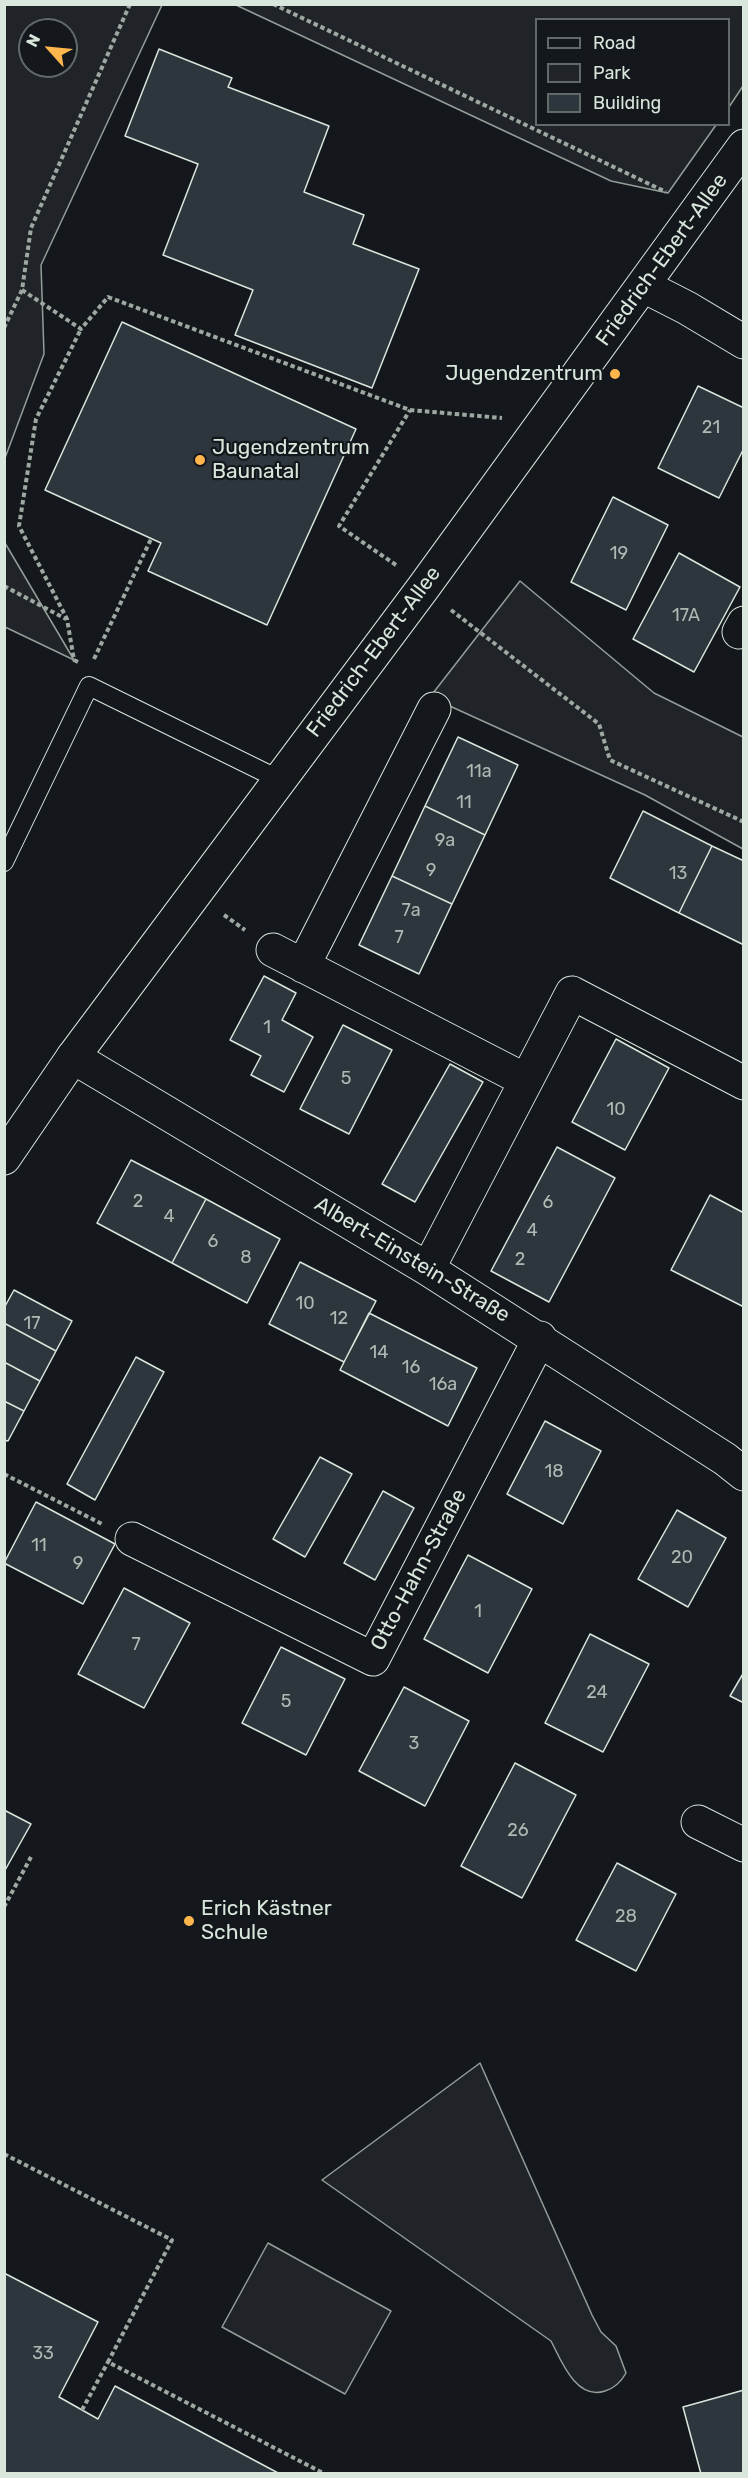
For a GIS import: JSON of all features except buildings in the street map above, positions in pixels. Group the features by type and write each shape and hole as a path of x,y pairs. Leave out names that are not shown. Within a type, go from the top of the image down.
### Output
{"street":[{"name":"Friedrich-Ebert-Allee","path":"4,1158 73,1057 278,779 423,588 744,146"},
{"path":"644,286 687,308 744,342"},
{"path":"303,966 434,709"},
{"path":"273,950 525,1080"},
{"path":"428,1269 572,993 744,1083"},
{"name":"Albert-Einstein-Straße","path":"73,1057 540,1338 725,1458 744,1474"},
{"name":"Otto-Hahn-Straße","path":"132,1539 373,1659 540,1338"},
{"path":"698,1822 744,1845"}],"lane":[{"path":"4,862 88,686 278,779"}],"path":[{"path":"4,328 22,290 31,228 130,4"},
{"path":"273,4 668,194 693,216"},
{"path":"22,290 81,329"},
{"path":"74,660 67,619 19,526 36,419 81,329 108,297 410,410 506,418"},
{"path":"410,410 339,526 397,565 423,588 599,724 610,760 744,822"},
{"path":"90,668 151,539"},
{"path":"4,586 67,619"},
{"path":"4,1474 132,1539"},
{"path":"4,1907 31,1857"},
{"path":"4,2154 172,2240 82,2410"},
{"path":"108,2362 325,2474"}],"green space":[{"path":"4,5 162,5 41,265 44,354 5,458"},
{"path":"236,5 743,5 743,86 730,106 730,18 535,18 535,126 715,126 668,193 611,181"},
{"path":"5,543 74,660 5,627"},
{"path":"520,581 654,693 743,737 743,849 645,795 430,697"},
{"path":"480,2063 592,2315 601,2332 616,2346 626,2373 609,2390 595,2393 578,2385 565,2368 551,2341 322,2180"},
{"path":"268,2243 391,2311 345,2394 222,2327"}],"place":[{"name":"Jugendzentrum","path":"615,374"},
{"name":"Jugendzentrum Baunatal","path":"200,460"},
{"name":"Erich Kästner Schule","path":"189,1921"}]}
